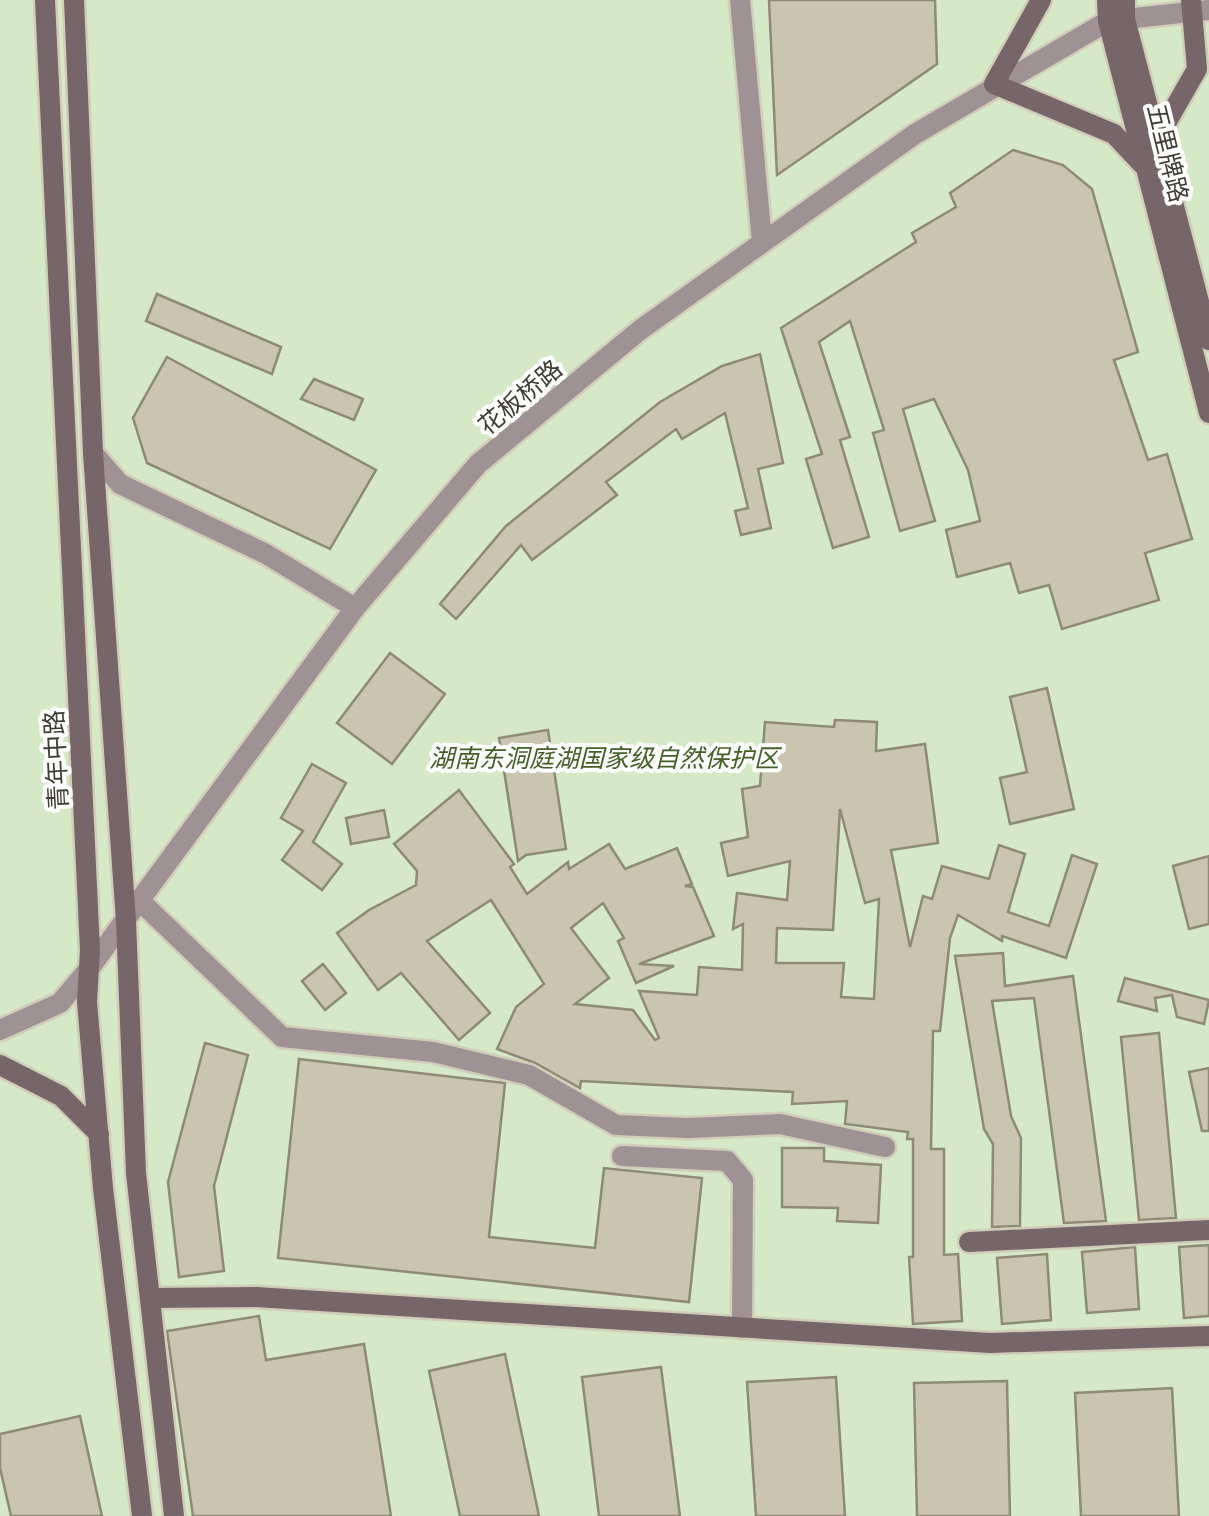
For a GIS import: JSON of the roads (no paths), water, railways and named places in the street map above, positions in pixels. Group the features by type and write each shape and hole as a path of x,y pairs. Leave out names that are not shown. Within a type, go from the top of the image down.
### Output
{"main road":[{"name":"青年中路","path":"46,0 98,1134 142,1516"},
{"path":"74,0 93,454 126,921 136,1173 174,1516"},
{"path":"1041,0 994,84 1114,134 1146,168"},
{"path":"1157,139 1197,69 1197,8"},
{"name":"五里牌路","path":"1116,10 1157,139 1209,340"},
{"name":"五里牌路","path":"1116,10 1146,168 1209,413"},
{"path":"0,1065 61,1096 98,1134"},
{"path":"969,1242 1209,1230"},
{"path":"150,1298 256,1297 742,1328 872,1332 990,1343 1209,1336"}],"street":[{"path":"740,0 762,242"},
{"path":"1116,10 1197,8"},
{"name":"花板桥路","path":"0,1030 60,1003 126,921 355,608 478,464 640,330 762,242 994,84 1116,10"},
{"path":"93,454 120,484 266,554 355,608"},
{"path":"140,901 282,1036 433,1052 530,1076 616,1124 688,1128 780,1124 885,1147"},
{"path":"622,1156 727,1161 742,1180 742,1328"}],"park label":[{"name":"湖南东洞庭湖国家级自然保护区","path":"604,758"}]}
